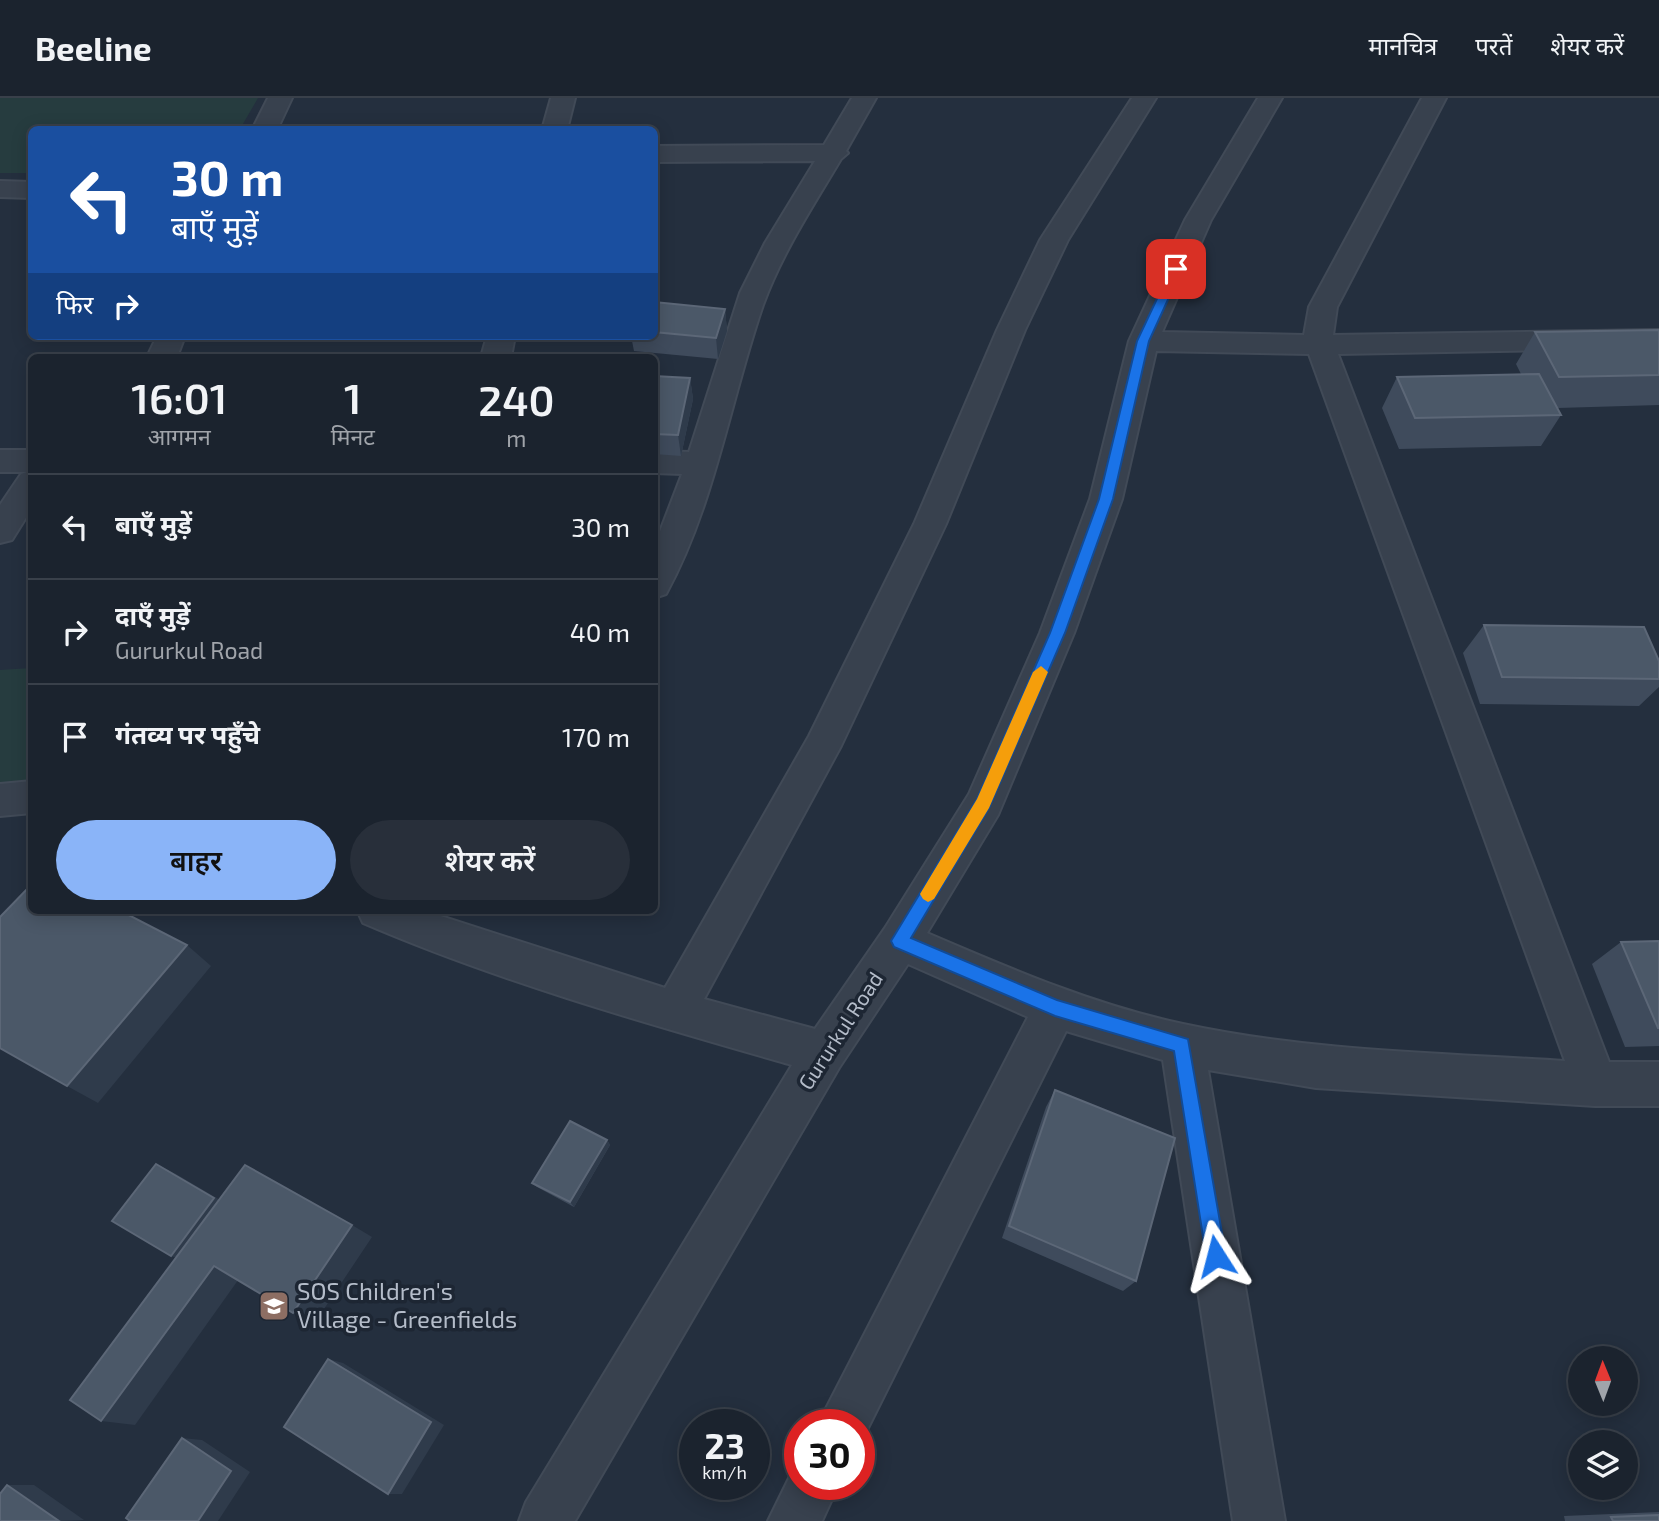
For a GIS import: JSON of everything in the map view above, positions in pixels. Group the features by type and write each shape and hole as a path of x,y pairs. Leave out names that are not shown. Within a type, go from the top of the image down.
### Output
{"street":[{"path":"266,126 280,98"},
{"path":"555,126 563,98"},
{"path":"658,577 671,552 753,296 769,258 835,153 864,98"},
{"path":"675,1011 822,746 930,524 1011,330 1054,240 1144,98"},
{"name":"Gururkul Road","path":"545,1521 824,1053 900,941 984,803 1057,633 1106,499 1143,341 1198,220 1270,98"},
{"path":"1434,98 1323,307 1318,330 1320,345 1595,1084"},
{"path":"658,154 835,153"},
{"path":"0,189 28,190"},
{"path":"1143,341 1320,345 1659,339"},
{"path":"0,461 28,461"},
{"path":"658,462 701,464"},
{"path":"0,530 28,488"},
{"path":"0,800 28,797"},
{"path":"400,914 439,921 675,1011 824,1053"},
{"path":"900,941 1055,1008 1182,1045 1316,1068 1595,1084 1659,1084"},
{"path":"851,1409 1055,1008"},
{"path":"1182,1045 1259,1521"},
{"path":"794,1521 805,1500"}],"green space":[{"path":"0,98 258,98 242,126 28,126 28,173 0,173"},
{"path":"28,668 28,782 0,784 0,670"}],"building":[{"path":"658,302 725,309 716,338 658,332"},
{"path":"1659,330 1659,375 1559,377 1535,332"},
{"path":"1539,374 1561,415 1415,418 1397,377"},
{"path":"658,376 690,378 678,435 658,434"},
{"path":"1484,625 1644,627 1659,661 1659,679 1502,677"},
{"path":"28,888 28,914 127,914 187,945 67,1086 0,1048 0,917"},
{"path":"1659,941 1659,1028 1658,1028 1621,942"},
{"path":"1055,1090 1175,1138 1136,1281 1009,1226"},
{"path":"570,1121 607,1140 570,1202 532,1183"},
{"path":"156,1164 214,1198 171,1256 112,1221"},
{"path":"245,1165 352,1225 293,1313 214,1266 101,1421 70,1400"},
{"path":"328,1359 431,1422 388,1494 284,1427"},
{"path":"182,1438 231,1471 198,1521 130,1521 126,1518"},
{"path":"7,1485 59,1521 0,1521 0,1494"},
{"path":"1659,1515 1659,1521 1613,1521 1611,1517"}],"slow traffic":[{"path":"928,894 984,803 1041,672"}],"place":[{"name":"SOS Children's Village - Greenfields","path":"274,1306"}],"route":[{"path":"1176,269 1143,341 1106,499 1057,633 984,803 900,941 1055,1008 1182,1045 1216,1256"}]}
